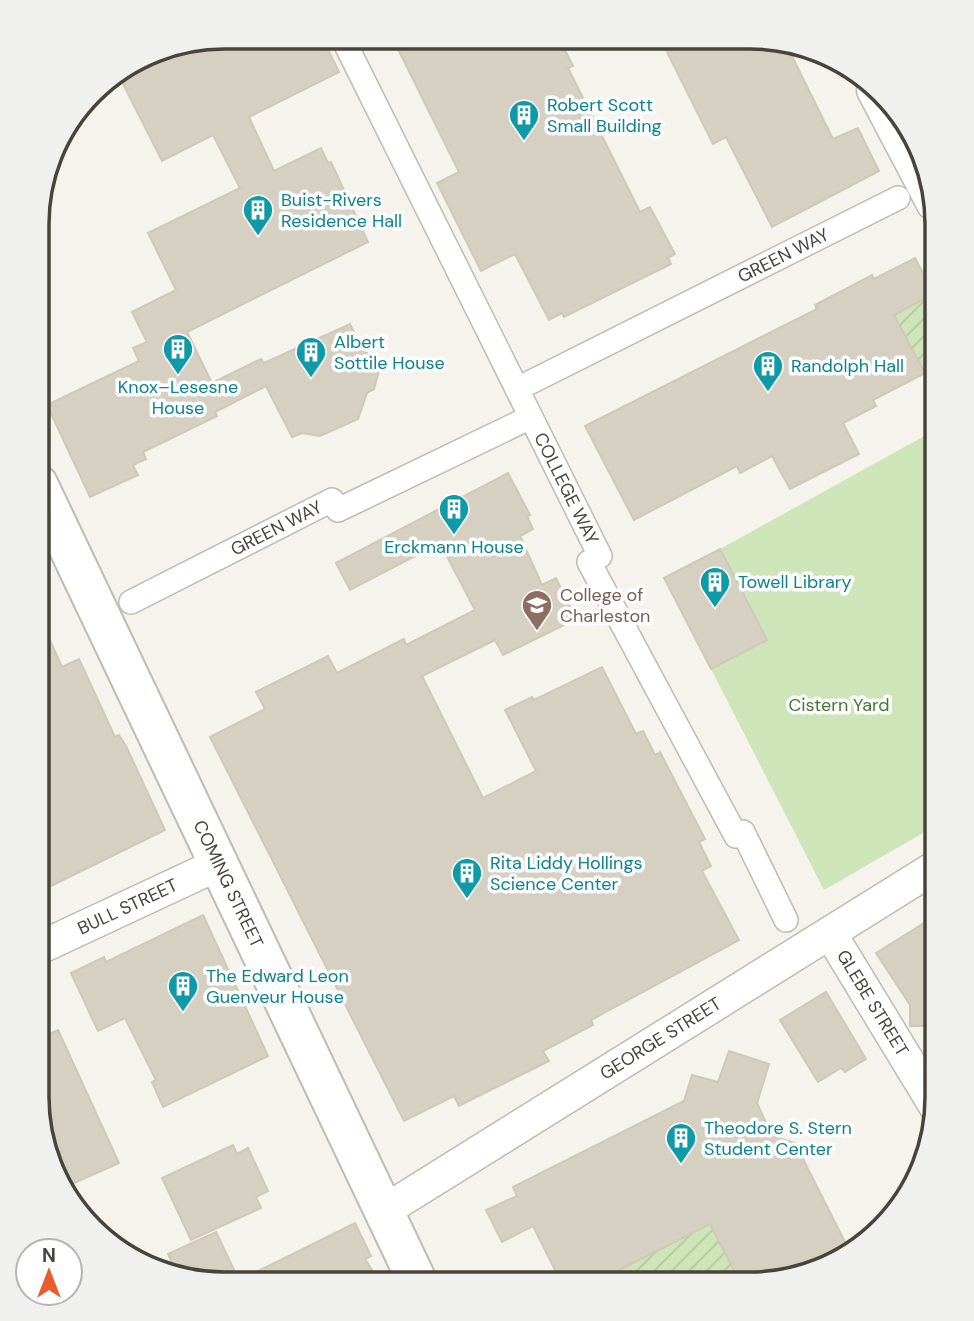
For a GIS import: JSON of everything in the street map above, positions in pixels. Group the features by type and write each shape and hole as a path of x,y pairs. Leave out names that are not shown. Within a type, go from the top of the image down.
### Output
{"street":[{"name":"COLLEGE WAY","path":"348,49 600,556 589,562 736,836 743,832 786,920"},
{"path":"886,114 918,176"},
{"name":"GREEN WAY","path":"517,389 898,198"},
{"name":"GREEN WAY","path":"131,602 332,500 338,510 531,417"},
{"name":"COMING STREET","path":"49,507 413,1272"},
{"name":"BULL STREET","path":"49,942 219,864"},
{"name":"GEORGE STREET","path":"384,1211 925,874"},
{"name":"GLEBE STREET","path":"830,933 925,1089"}],"green space":[{"path":"925,299 925,373 894,315"},
{"name":"Cistern Yard","path":"925,436 925,832 824,890 711,669 767,640 720,549"},
{"path":"710,1224 735,1272 615,1272"}],"building":[{"path":"328,49 339,72 249,117 274,171 321,148 328,163 331,162 368,242 187,332 212,383 261,359 264,363 350,324 363,350 378,361 380,367 374,389 367,393 358,419 320,436 302,433 292,437 266,386 215,412 217,416 143,452 146,459 133,465 138,475 90,497 49,409 49,404 139,361 133,348 147,342 132,312 176,290 148,233 240,188 213,135 162,161 122,82 137,72 168,58 201,50"},
{"name":"Robert Scott Small Building","path":"398,49 564,49 573,66 568,68 640,212 650,207 675,254 668,258 671,264 564,317 562,313 549,320 515,254 481,271 437,183 459,172"},
{"path":"666,49 750,49 791,54 833,139 858,128 879,171 772,227 726,137 713,144"},
{"name":"Randolph Hall","path":"915,258 925,277 925,299 894,315 925,373 873,400 876,406 843,423 859,454 790,489 772,456 740,473 737,466 634,520 585,426 817,309 815,305 872,275 874,279"},
{"name":"Rita Liddy Hollings Science Center","path":"508,473 530,515 527,516 533,529 520,536 542,585 556,578 576,619 503,655 495,640 422,676 483,798 536,771 505,710 532,697 534,700 602,667 636,734 643,731 655,755 660,752 705,839 699,842 711,866 702,871 739,940 591,1020 593,1025 543,1051 549,1061 459,1106 454,1096 404,1121 210,737 265,709 256,692 328,656 337,673 404,639 406,645 475,610 440,543 350,590 336,563"},
{"name":"Towell Library","path":"720,549 767,640 711,669 664,578"},
{"path":"49,638 62,667 79,659 115,737 119,735 126,746 165,830 49,887"},
{"path":"203,915 268,1056 163,1107 152,1082 156,1080 125,1018 98,1031 71,973 104,957 106,962"},
{"path":"925,922 925,1026 910,1026 910,1005 876,953"},
{"path":"826,992 866,1059 845,1072 841,1068 818,1082 780,1020"},
{"path":"58,1030 119,1163 73,1184 62,1164 50,1120 49,1034"},
{"name":"Theodore S. Stern Student Center","path":"729,1051 769,1064 757,1103 772,1136 795,1143 845,1243 806,1263 784,1269 735,1272 710,1224 616,1272 556,1272 533,1226 502,1242 486,1210 517,1196 513,1187 684,1101 692,1075 718,1082"},
{"path":"233,1145 237,1154 248,1148 268,1191 256,1197 261,1208 191,1240 162,1178"},
{"path":"355,1223 371,1256 365,1259 373,1272 256,1272"},
{"path":"216,1232 235,1272 201,1271 179,1266 173,1264 168,1254"}],"place":[{"name":"Robert Scott Small Building","path":"524,142"},
{"name":"Buist-Rivers Residence Hall","path":"258,237"},
{"name":"Knox–Lesesne House","path":"178,376"},
{"name":"Albert Sottile House","path":"311,379"},
{"name":"Randolph Hall","path":"768,393"},
{"name":"Erckmann House","path":"454,536"},
{"name":"Towell Library","path":"715,609"},
{"name":"College of Charleston","path":"537,632"},
{"name":"Rita Liddy Hollings Science Center","path":"467,900"},
{"name":"The Edward Leon Guenveur House","path":"183,1013"},
{"name":"Theodore S. Stern Student Center","path":"681,1165"}]}
